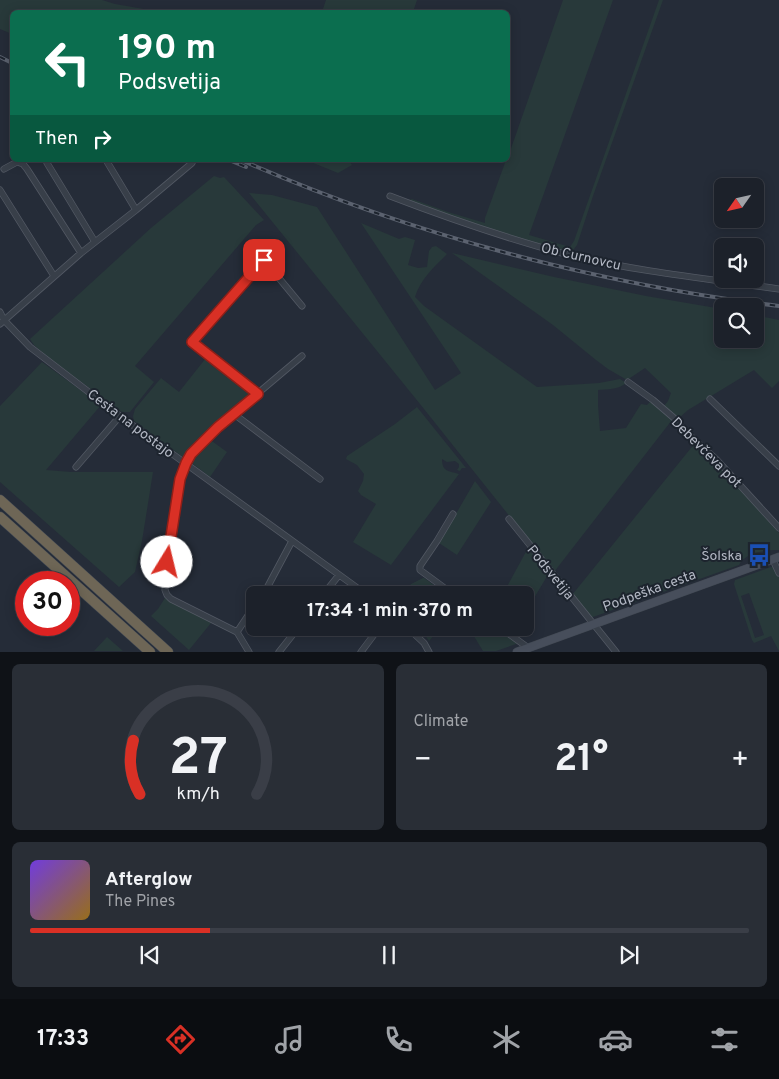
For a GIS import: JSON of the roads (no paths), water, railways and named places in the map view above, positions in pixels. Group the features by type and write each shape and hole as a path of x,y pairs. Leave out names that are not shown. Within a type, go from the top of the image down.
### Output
{"highway":[{"path":"0,500 168,652"},
{"path":"0,517 150,652"}],"main road":[{"name":"Podpeška cesta","path":"516,652 776,558"}],"street":[{"path":"4,169 17,162 23,164 81,253"},
{"path":"107,162 136,210"},
{"path":"47,163 95,242"},
{"path":"2,322 81,253 192,163"},
{"path":"0,190 54,276"},
{"name":"Ob Curnovcu","path":"390,196 489,232 573,256 654,271 779,289"},
{"path":"258,394 192,342 264,260 302,306"},
{"name":"Cesta na postajo","path":"0,312 2,322 30,348 120,416 354,586"},
{"path":"249,652 237,632 171,599 165,590 167,562 180,479 191,454 234,414 302,356"},
{"name":"Debevčeva pot","path":"628,382 674,418 684,430 717,460 779,528"},
{"path":"710,399 779,466"},
{"path":"234,414 320,479"},
{"path":"76,467 120,416"},
{"path":"442,586 420,570 420,566 438,541 453,514"},
{"name":"Podsvetija","path":"509,519 616,652"},
{"path":"268,586 292,542"},
{"path":"776,558 779,573"},
{"path":"330,586 339,575"},
{"path":"237,632 246,618"},
{"path":"279,652 292,636"},
{"path":"361,652 373,636"},
{"path":"417,636 430,652"},
{"path":"512,636 527,647"}],"railway":[{"path":"0,57 10,62"},
{"path":"234,162 246,167"},
{"path":"246,162 305,187 370,211 437,233 505,252 573,270 642,284 779,306"}],"place":[{"name":"Šolska","path":"759,555"}]}
